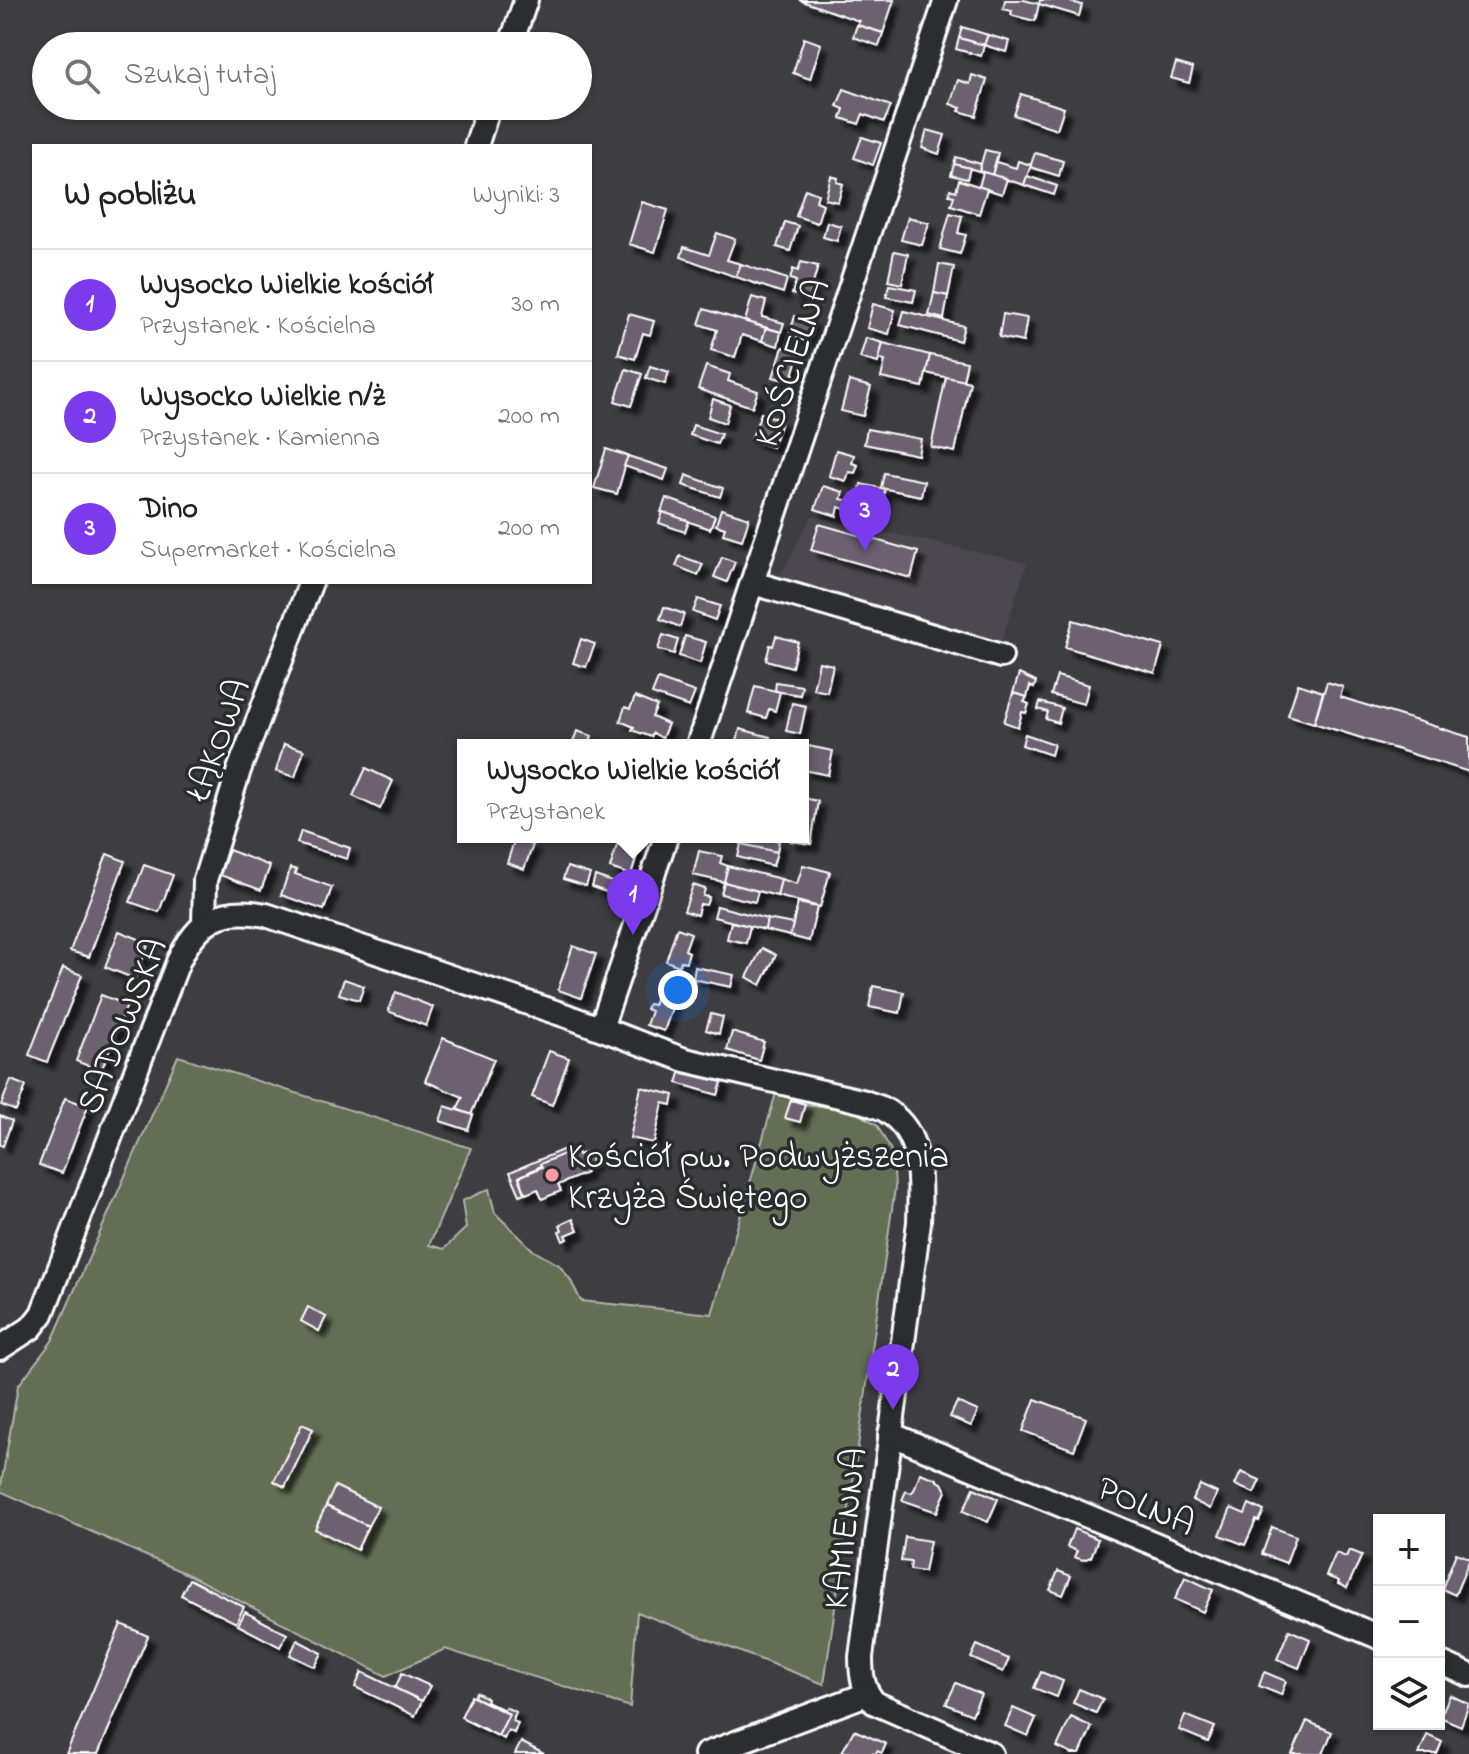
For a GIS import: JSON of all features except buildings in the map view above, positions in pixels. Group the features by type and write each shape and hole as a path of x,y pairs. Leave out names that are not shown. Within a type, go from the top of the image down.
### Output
{"street":[{"path":"515,32 526,0"},
{"name":"KOŚCIELNA","path":"700,739 946,0"},
{"path":"477,144 484,120"},
{"path":"753,583 1001,656"},
{"name":"ŁĄKOWA","path":"204,924 205,880 234,784 310,584"},
{"path":"601,1028 664,843"},
{"name":"SADOWSKA","path":"0,1348 24,1334 42,1314 178,962 194,933 214,918 236,912 266,915 601,1028"},
{"name":"KAMIENNA","path":"601,1028 685,1060 865,1102 888,1112 902,1123 909,1136 918,1162 919,1222 861,1657 861,1675 867,1694"},
{"name":"POLNA","path":"890,1434 1373,1635"},
{"path":"1445,1665 1469,1675"},
{"path":"706,1754 867,1694 875,1703 991,1754"}],"shaded area":[{"path":"812,516 1027,563 1000,646 776,583"}],"green space":[{"path":"178,1056 471,1148 429,1245 444,1249 466,1228 462,1201 489,1189 495,1213 534,1251 559,1265 581,1301 712,1314 776,1093 805,1104 855,1111 877,1125 893,1154 895,1188 824,1684 637,1612 630,1707 445,1649 386,1676 191,1576 0,1491 18,1386 52,1341"}],"place":[{"name":"Dino","path":"865,551"},
{"name":"Wysocko Wielkie kościół","path":"633,935"},
{"name":"Kościół pw. Podwyższenia Krzyża Świętego","path":"552,1175"},
{"name":"Wysocko Wielkie n/ż","path":"893,1410"}]}
